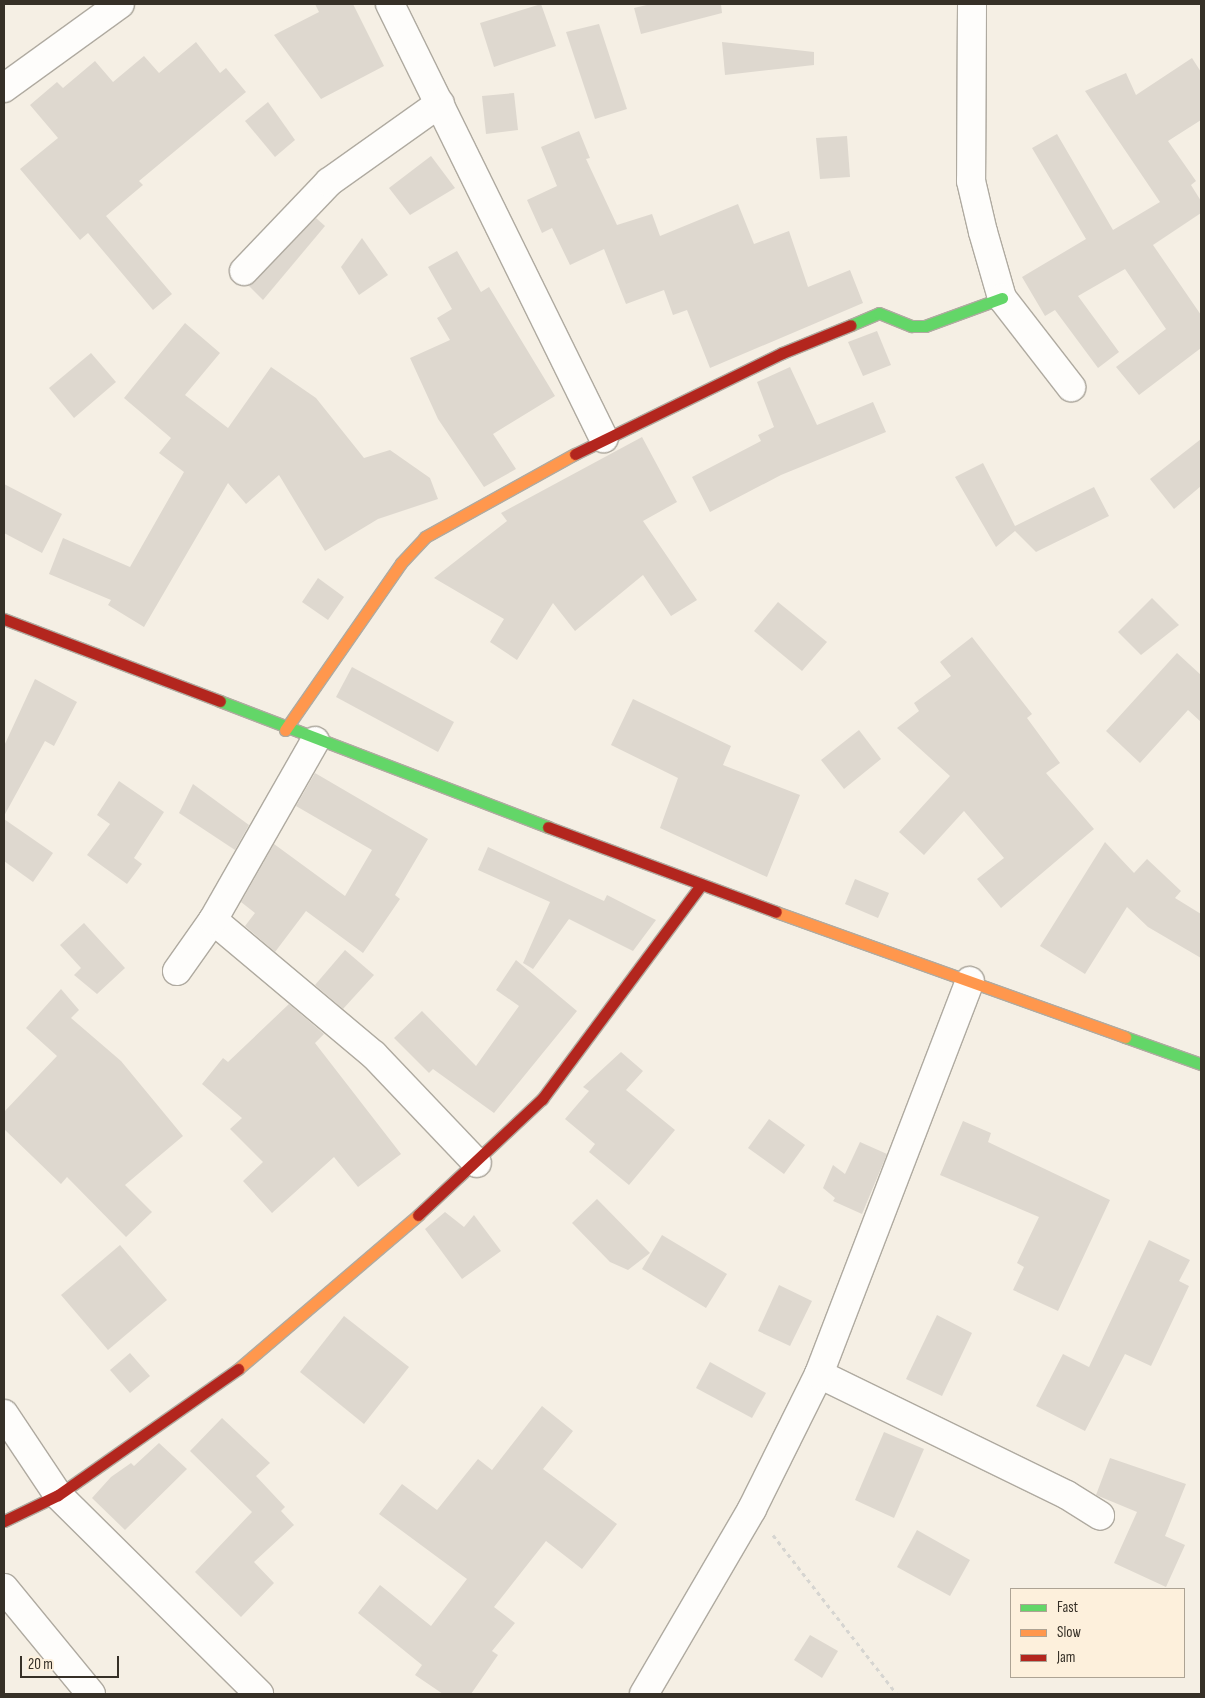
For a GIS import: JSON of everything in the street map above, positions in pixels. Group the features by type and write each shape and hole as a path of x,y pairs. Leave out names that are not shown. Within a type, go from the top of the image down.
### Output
{"street":[{"path":"4,88 120,4"},
{"path":"390,4 604,438"},
{"path":"972,4 971,181 1002,298 1071,387"},
{"path":"244,271 329,182 440,103"},
{"path":"285,730 401,563 425,537 604,438 782,352 878,313 912,326 925,326 1002,298"},
{"path":"4,619 285,730 701,885 1201,1064"},
{"path":"176,971 213,920 315,741"},
{"path":"4,1521 58,1495 257,1356 477,1163 542,1100 701,885"},
{"path":"213,920 374,1055 477,1163"},
{"path":"644,1694 752,1509 818,1374 970,981"},
{"path":"818,1374 1067,1494 1100,1516"},
{"path":"4,1414 58,1495 259,1694"},
{"path":"4,1588 91,1694"}],"path":[{"path":"752,1509 897,1694"}],"building":[{"path":"315,4 353,4 384,66 321,99 274,35 319,12"},
{"path":"541,4 556,46 494,67 480,23"},
{"path":"651,4 721,4 722,13 641,34 634,8"},
{"path":"599,24 627,109 595,119 566,32"},
{"path":"196,42 220,73 226,68 246,92 139,181 143,185 106,216 172,294 153,310 88,233 80,240 20,169 58,138 30,105 57,82 63,88 95,61 113,82 144,56 159,73"},
{"path":"722,42 814,52 814,65 725,75"},
{"path":"1192,58 1201,72 1201,120 1168,141 1196,181 1191,185 1201,201 1201,213 1153,245 1201,315 1201,348 1139,395 1116,367 1166,329 1125,269 1078,296 1119,352 1098,368 1055,310 1045,316 1022,277 1086,239 1032,148 1057,134 1113,230 1160,202 1085,91 1126,73 1136,95"},
{"path":"514,93 518,130 486,134 482,96"},
{"path":"268,102 295,140 275,157 245,121"},
{"path":"579,131 590,158 586,159 617,225 652,214 660,236 738,204 754,244 789,231 808,287 850,270 863,303 710,368 687,310 673,315 664,290 626,304 604,249 570,265 552,228 542,233 527,200 557,186 541,147"},
{"path":"847,136 850,177 820,179 816,138"},
{"path":"431,156 455,188 410,215 389,188"},
{"path":"316,218 325,226 263,300 249,286"},
{"path":"362,238 388,275 359,295 341,267"},
{"path":"457,251 481,292 489,287 555,396 493,434 516,469 484,487 438,419 410,358 450,340 437,318 452,309 428,267"},
{"path":"185,323 220,353 185,395 228,428 271,367 316,398 364,458 390,450 430,478 438,499 378,519 325,551 279,475 246,504 228,483 144,627 108,605 111,600 49,574 63,538 130,567 184,472 159,453 171,438 124,398"},
{"path":"877,331 891,365 863,376 848,342"},
{"path":"91,353 116,382 74,418 49,388"},
{"path":"790,367 817,425 873,402 886,432 781,475 710,512 692,477 761,441 758,435 774,427 757,382"},
{"path":"642,437 677,502 643,521 697,600 671,616 643,575 575,631 553,603 517,660 490,642 504,619 434,578 507,521 501,513"},
{"path":"1201,439 1201,486 1174,509 1150,479"},
{"path":"983,463 1015,526 1094,487 1109,516 1036,552 1015,531 996,547 955,477"},
{"path":"4,484 62,514 42,553 4,533"},
{"path":"318,578 344,597 328,620 302,602"},
{"path":"1152,598 1179,625 1141,655 1118,632"},
{"path":"778,602 827,642 802,671 754,631"},
{"path":"972,637 1032,714 1027,718 1060,763 1046,773 1094,829 1001,908 977,879 1004,858 964,811 924,855 899,832 950,776 897,728 919,711 914,703 951,676 940,662"},
{"path":"1177,653 1201,675 1201,722 1188,710 1140,763 1106,731"},
{"path":"352,667 454,722 438,752 336,697"},
{"path":"35,679 77,702 54,746 45,741 4,816 4,746"},
{"path":"633,699 731,746 723,765 800,795 767,877 660,828 678,778 611,745"},
{"path":"859,730 881,759 844,789 821,760"},
{"path":"315,773 428,839 395,895 400,899 363,953 306,911 275,952 245,926 255,913 241,902 274,844 345,896 372,850 296,806"},
{"path":"119,781 164,812 134,858 142,864 127,884 87,855 110,824 97,815"},
{"path":"193,784 249,825 235,850 179,813"},
{"path":"4,819 53,853 33,882 4,861"},
{"path":"1105,842 1134,873 1147,859 1181,891 1175,898 1201,914 1201,958 1148,927 1127,907 1085,974 1040,946"},
{"path":"488,847 604,901 607,895 656,920 633,951 569,919 533,969 523,963 550,902 478,870"},
{"path":"855,879 889,893 878,918 845,904"},
{"path":"84,923 125,968 97,994 74,975 81,968 60,945"},
{"path":"345,950 374,975 343,1009 315,985"},
{"path":"516,960 577,1011 494,1113 433,1069 429,1073 394,1038 422,1011 476,1066 519,1006 496,990"},
{"path":"61,989 79,1010 71,1018 121,1061 183,1136 125,1185 152,1212 126,1237 67,1177 61,1184 4,1129 4,1112 57,1056 26,1028"},
{"path":"289,1004 324,1034 315,1043 401,1154 358,1187 334,1157 272,1213 243,1181 263,1162 230,1129 242,1118 202,1084 223,1058 228,1062"},
{"path":"621,1052 643,1071 626,1090 675,1130 629,1185 589,1152 595,1144 565,1119 589,1091 583,1087"},
{"path":"769,1119 805,1145 784,1174 748,1148"},
{"path":"963,1121 991,1133 988,1142 1110,1200 1058,1311 1013,1290 1024,1267 1017,1263 1039,1217 940,1175"},
{"path":"860,1142 887,1154 862,1214 833,1201 835,1198 823,1188 833,1165 845,1174"},
{"path":"597,1199 650,1253 628,1270 610,1262 572,1223"},
{"path":"445,1212 464,1227 474,1215 501,1251 462,1279 425,1229"},
{"path":"662,1235 727,1274 706,1308 642,1269"},
{"path":"1149,1240 1190,1260 1179,1281 1189,1286 1151,1366 1125,1354 1085,1431 1036,1406 1063,1354 1089,1367"},
{"path":"120,1245 167,1300 108,1350 61,1295"},
{"path":"779,1285 812,1301 790,1346 758,1331"},
{"path":"937,1315 972,1333 942,1396 906,1379"},
{"path":"344,1316 409,1367 364,1424 300,1372"},
{"path":"130,1353 150,1376 130,1393 110,1370"},
{"path":"710,1362 766,1393 752,1418 696,1388"},
{"path":"542,1406 573,1431 543,1469 617,1524 582,1569 546,1541 494,1607 515,1623 492,1651 498,1655 471,1694 443,1694 415,1675 422,1665 358,1613 380,1585 431,1626 467,1579 379,1514 402,1484 437,1510 478,1459 492,1470"},
{"path":"222,1418 270,1463 256,1476 285,1507 281,1511 294,1525 254,1562 274,1583 241,1617 195,1572 252,1512 190,1451"},
{"path":"884,1432 924,1449 894,1518 855,1500"},
{"path":"159,1443 187,1469 125,1530 92,1498 111,1477 131,1463 134,1466"},
{"path":"1110,1458 1186,1484 1165,1536 1185,1545 1166,1587 1114,1563 1137,1512 1096,1495"},
{"path":"917,1530 970,1560 950,1596 897,1567"},
{"path":"810,1635 838,1651 822,1678 794,1660"}],"traffic: fast":[{"path":"851,325 879,313 912,326 925,326 1002,298"},
{"path":"220,701 548,827"},
{"path":"1125,1037 1201,1064"}],"traffic: slow":[{"path":"285,730 401,563 425,537 575,454"},
{"path":"776,912 1125,1037"},
{"path":"238,1369 418,1215"}],"traffic: jam":[{"path":"575,454 782,353 851,325"},
{"path":"4,619 220,701"},
{"path":"548,827 776,912"},
{"path":"418,1215 542,1099 701,885"},
{"path":"4,1521 58,1495 238,1369"}]}
